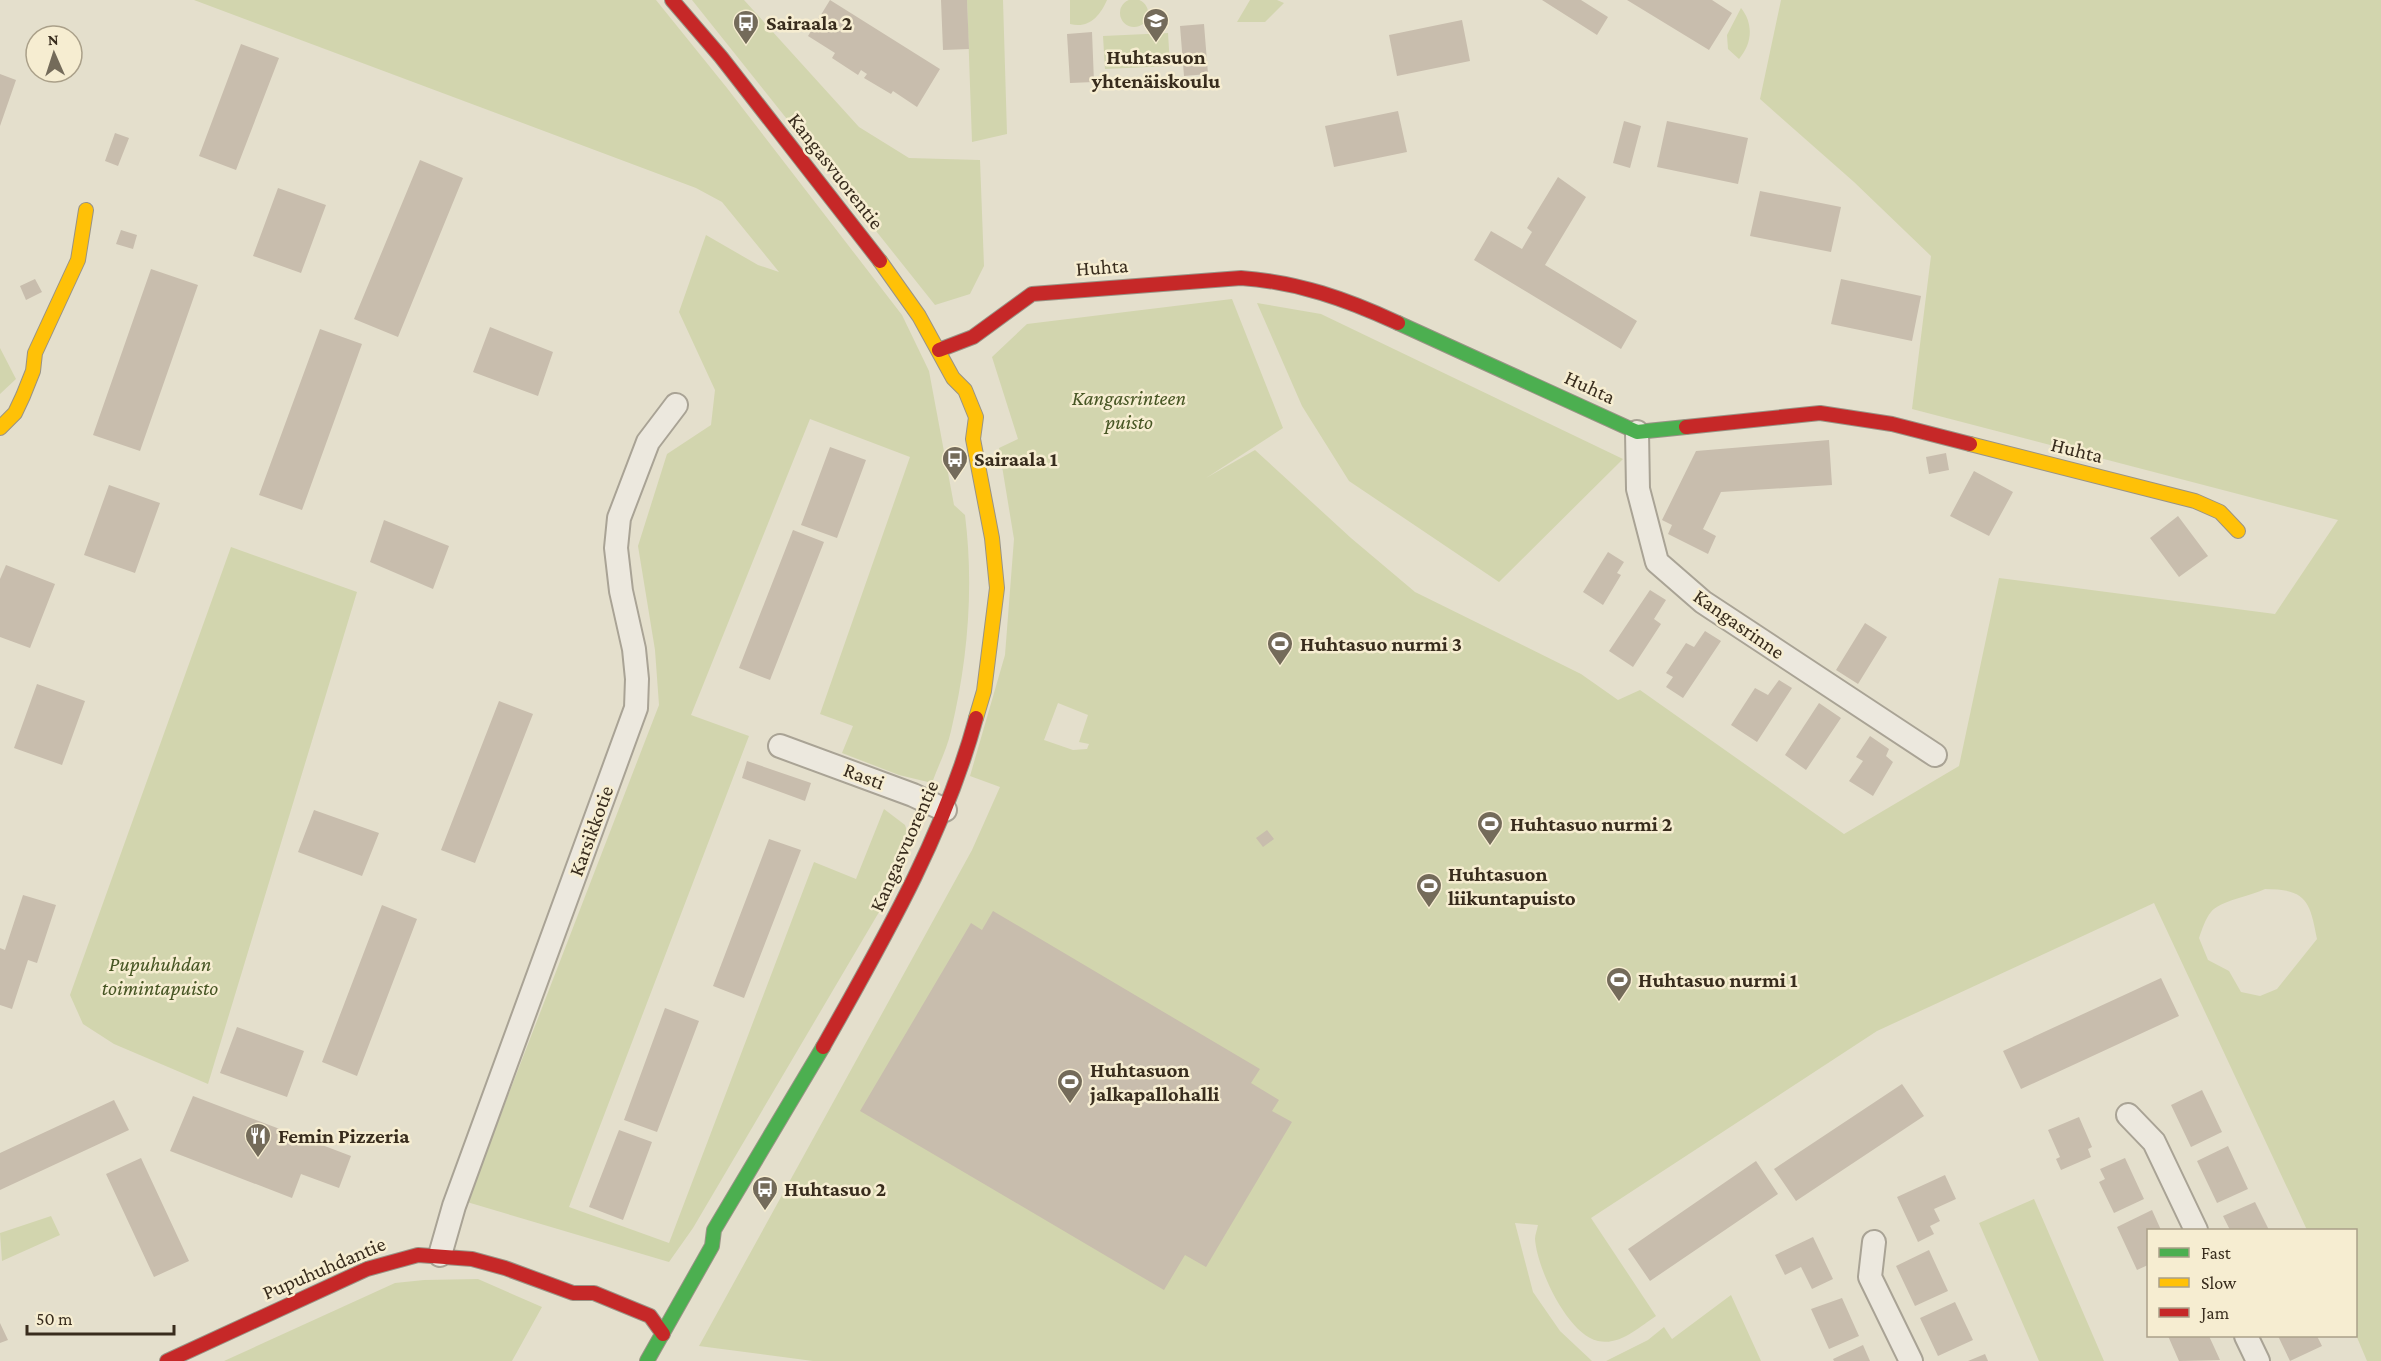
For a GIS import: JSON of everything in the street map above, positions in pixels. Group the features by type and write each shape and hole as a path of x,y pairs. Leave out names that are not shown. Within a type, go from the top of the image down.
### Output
{"street":[{"name":"Kangasvuorentie","path":"647,1361 712,1246 714,1230 784,1115 896,918 945,810 973,731 984,691 996,588 992,538 968,434 976,417 965,390 952,378 939,350 896,281 721,57 672,0"},
{"path":"0,428 15,413 23,396 33,371 35,353 78,260 86,210"},
{"name":"Huhta","path":"939,350 973,337 1032,294 1241,278 1274,279 1327,291 1359,304 1637,432 1820,413 1892,424 2195,501 2228,516 2238,531"},
{"path":"949,396 952,378"},
{"name":"Karsikkotie","path":"440,1254 458,1196 636,708 637,679 634,649 621,591 616,548 619,518 648,442 676,405"},
{"name":"Kangasrinne","path":"1637,432 1638,489 1657,562 1703,602 1935,754"},
{"name":"Rasti","path":"780,746 913,795 945,810"},
{"path":"2128,1115 2154,1142 2196,1229"},
{"name":"Kangasvuorentie","path":"700,1238 714,1230"},
{"path":"1874,1242 1870,1277 1911,1361"},
{"name":"Pupuhuhdantie","path":"167,1361 367,1269 418,1255 440,1254 472,1259 505,1268 573,1293 594,1293 653,1312"},
{"name":"Pupuhuhdantie","path":"573,1293 589,1308"},
{"path":"653,1312 663,1334 641,1333 653,1312"},
{"path":"2247,1337 2258,1361"}],"green space":[{"path":"1134,-1 1144,3 1148,13 1144,23 1134,27 1124,23 1120,13 1124,3"},
{"path":"194,0 656,0 902,315 929,371 954,505 965,515 969,569 968,623 962,677 949,738 932,783 899,775 842,753 853,726 820,714 910,457 810,419 691,715 749,736 569,1207 669,1243 814,862 856,879 884,809 905,825 912,846 892,890 693,1228 669,1262 467,1202 659,705 655,650 638,546 667,454 711,425 715,390 679,312 706,235 758,265 779,272 722,202 696,188"},
{"path":"692,0 744,0 859,127 909,158 980,160 984,266 970,294 935,305"},
{"path":"967,0 1003,0 1007,134 972,142"},
{"path":"1070,0 1107,0 1093,20 1077,25 1070,24"},
{"path":"1250,0 1277,0 1284,3 1265,22 1237,22"},
{"name":"Kangasrinteen puisto","path":"1781,0 2381,0 2381,1361 2367,1361 2357,1337 2357,1229 2307,1229 2154,903 1877,1031 1591,1218 1656,1316 1622,1338 1606,1342 1598,1341 1586,1336 1575,1326 1556,1298 1541,1266 1535,1239 1538,1225 1515,1223 1533,1292 1560,1331 1592,1361 813,1361 699,1346 972,850 1000,787 970,776 1005,655 1014,539 999,448 1018,439 992,357 1027,324 1232,299 1283,428 1206,478 1255,450 1351,538 1415,592 1581,674 1618,700 1640,690 1844,834 1959,766 1999,578 2275,614 2338,520 1912,409 1931,256 1854,182 1760,99","holes":["1058,703 1088,715 1079,742 1089,744 1087,749 1073,750 1044,740","2265,889 2298,895 2304,900 2309,907 2317,939 2277,989 2260,996 2241,992 2229,971 2208,960 2199,938 2207,918 2215,908"]},
{"path":"1741,8 1748,21 1750,34 1747,47 1739,59 1728,49 1727,35"},
{"path":"1168,33 1170,66 1105,69 1103,36"},
{"path":"1257,303 1321,314 1623,459 1499,582 1349,481 1302,406"},
{"path":"0,348 16,379 0,394"},
{"name":"Pupuhuhdan toimintapuisto","path":"231,547 357,592 208,1084 114,1044 83,1024 70,995"},
{"path":"2034,1199 2104,1361 2039,1361 1979,1223"},
{"path":"51,1216 60,1235 2,1261 0,1233"},
{"path":"478,1279 542,1307 512,1361 224,1361 395,1283"},
{"path":"1731,1295 1761,1361 1606,1361 1648,1340 1664,1327 1672,1339"}],"building":[{"path":"830,0 940,69 917,107 893,91 891,94 864,78 867,74 861,70 858,75 832,58 835,53 808,36"},
{"path":"941,0 967,0 969,49 943,50"},
{"path":"1542,0 1581,0 1608,17 1597,35"},
{"path":"1627,0 1712,0 1732,13 1709,50"},
{"path":"1462,20 1470,61 1397,76 1389,35"},
{"path":"1204,24 1208,74 1184,76 1180,26"},
{"path":"1092,32 1094,82 1070,83 1067,34"},
{"path":"241,44 279,58 236,170 199,156"},
{"path":"0,74 16,80 0,126"},
{"path":"1398,111 1407,152 1334,167 1325,126"},
{"path":"1624,121 1641,126 1630,168 1613,163"},
{"path":"1667,121 1748,138 1738,184 1657,167"},
{"path":"115,133 129,138 118,166 105,161"},
{"path":"420,160 463,178 398,337 354,319"},
{"path":"1558,177 1586,197 1545,265 1637,321 1621,349 1474,260 1491,231 1522,249 1532,232 1527,228"},
{"path":"278,188 326,205 301,273 253,256"},
{"path":"1760,191 1841,207 1831,252 1750,236"},
{"path":"121,230 137,235 133,249 116,244"},
{"path":"151,269 198,285 140,451 93,435"},
{"path":"35,279 42,292 26,300 20,286"},
{"path":"1841,279 1921,296 1912,341 1831,324"},
{"path":"490,327 553,352 538,396 473,372"},
{"path":"320,329 362,344 302,510 259,495"},
{"path":"1829,440 1832,485 1721,492 1703,529 1716,536 1708,554 1668,534 1672,525 1662,520 1696,451"},
{"path":"830,447 866,460 837,538 801,525"},
{"path":"1946,453 1949,470 1929,474 1926,457"},
{"path":"1974,471 2013,492 1989,536 1950,516"},
{"path":"109,485 160,503 135,573 84,555"},
{"path":"2178,516 2208,556 2179,577 2150,538"},
{"path":"384,520 449,546 433,589 370,562"},
{"path":"793,530 824,542 770,680 739,668"},
{"path":"1608,552 1624,562 1617,573 1621,575 1603,605 1583,592"},
{"path":"6,565 55,584 30,648 0,637 0,579"},
{"path":"1650,590 1666,600 1654,619 1661,624 1633,667 1609,651"},
{"path":"1865,623 1887,637 1858,684 1836,670"},
{"path":"1705,631 1721,641 1683,698 1666,687 1673,677 1666,673 1686,643 1694,647"},
{"path":"1779,680 1792,688 1757,742 1731,725 1755,688 1768,695"},
{"path":"37,684 85,701 62,765 14,748"},
{"path":"499,701 533,714 475,863 441,850"},
{"path":"1819,703 1841,718 1806,770 1785,755"},
{"path":"1870,736 1889,749 1886,756 1893,762 1873,796 1849,781 1863,761 1856,757"},
{"path":"747,761 811,783 805,801 742,778"},
{"path":"314,810 379,833 362,876 298,852"},
{"path":"1267,830 1274,839 1263,847 1256,838"},
{"path":"769,839 801,850 744,998 713,986"},
{"path":"23,895 56,905 37,963 28,960 12,1009 0,1005 0,948 5,950"},
{"path":"382,905 417,919 357,1076 322,1062"},
{"name":"Huhtasuon jalkapallohalli","path":"993,911 1260,1069 1251,1083 1279,1100 1272,1111 1292,1122 1206,1267 1185,1255 1164,1290 860,1111 971,923 982,930"},
{"path":"2161,978 2179,1016 2021,1089 2003,1051"},
{"path":"665,1008 699,1021 657,1132 624,1120"},
{"path":"237,1027 304,1051 287,1097 220,1073"},
{"path":"1902,1084 1924,1116 1796,1201 1774,1169"},
{"path":"2202,1090 2222,1132 2191,1147 2171,1105"},
{"path":"193,1096 351,1156 339,1188 301,1174 292,1198 170,1151"},
{"path":"114,1100 129,1130 0,1190 0,1153"},
{"path":"2079,1117 2092,1147 2088,1149 2091,1157 2061,1170 2056,1159 2060,1157 2048,1130"},
{"path":"619,1130 652,1142 623,1220 589,1207"},
{"path":"2228,1146 2248,1189 2217,1203 2197,1161"},
{"path":"141,1158 189,1261 154,1277 106,1174"},
{"path":"2125,1158 2144,1199 2114,1213 2099,1182 2105,1179 2100,1169"},
{"path":"1756,1161 1778,1194 1650,1281 1628,1249"},
{"path":"1945,1175 1956,1199 1934,1209 1940,1221 1930,1226 1934,1234 1918,1242 1897,1197"},
{"path":"2255,1202 2268,1229 2230,1229 2223,1216"},
{"path":"2152,1210 2161,1229 2147,1229 2147,1265 2137,1270 2117,1227"},
{"path":"1813,1237 1833,1279 1812,1289 1801,1267 1785,1275 1775,1255"},
{"path":"1929,1250 1948,1291 1915,1306 1896,1266"},
{"path":"1842,1298 1859,1336 1829,1349 1811,1309"},
{"path":"1955,1302 1973,1340 1938,1356 1920,1318"},
{"path":"0,1323 8,1340 0,1343"},
{"path":"2168,1337 2209,1337 2220,1360 2179,1361"},
{"path":"2278,1337 2318,1337 2322,1346 2290,1361"},
{"path":"1863,1345 1870,1361 1834,1361 1833,1359"},
{"path":"1985,1354 1988,1361 1968,1361"}],"traffic: fast":[{"path":"1398,323 1637,432 1686,427"},
{"path":"647,1361 712,1246 714,1230 823,1047"}],"traffic: slow":[{"path":"0,428 15,413 23,396 33,371 35,353 78,260 86,210"},
{"path":"880,261 919,316 953,378 965,390 976,417 973,439 992,538 997,588 984,691 976,718"},
{"path":"1970,444 2195,501 2220,512 2238,531"}],"traffic: jam":[{"path":"672,0 721,57 880,261"},
{"path":"939,350 973,337 1032,294 1241,278 1282,283 1321,293 1360,306 1398,323"},
{"path":"1686,427 1820,413 1892,424 1970,444"},
{"path":"823,1047 910,887 947,804 976,718"},
{"path":"167,1361 367,1269 418,1255 472,1259 505,1268 573,1293 594,1293 650,1316 663,1334"}],"place":[{"name":"Huhtasuon yhtenäiskoulu","path":"1156,44"},
{"name":"Sairaala 2","path":"746,46"},
{"name":"Sairaala 1","path":"955,482"},
{"name":"Huhtasuo nurmi 3","path":"1280,667"},
{"name":"Huhtasuo nurmi 2","path":"1490,847"},
{"name":"Huhtasuon liikuntapuisto","path":"1429,909"},
{"name":"Huhtasuo nurmi 1","path":"1619,1003"},
{"name":"Huhtasuon jalkapallohalli","path":"1070,1105"},
{"name":"Femin Pizzeria","path":"258,1159"},
{"name":"Huhtasuo 2","path":"765,1212"}]}
